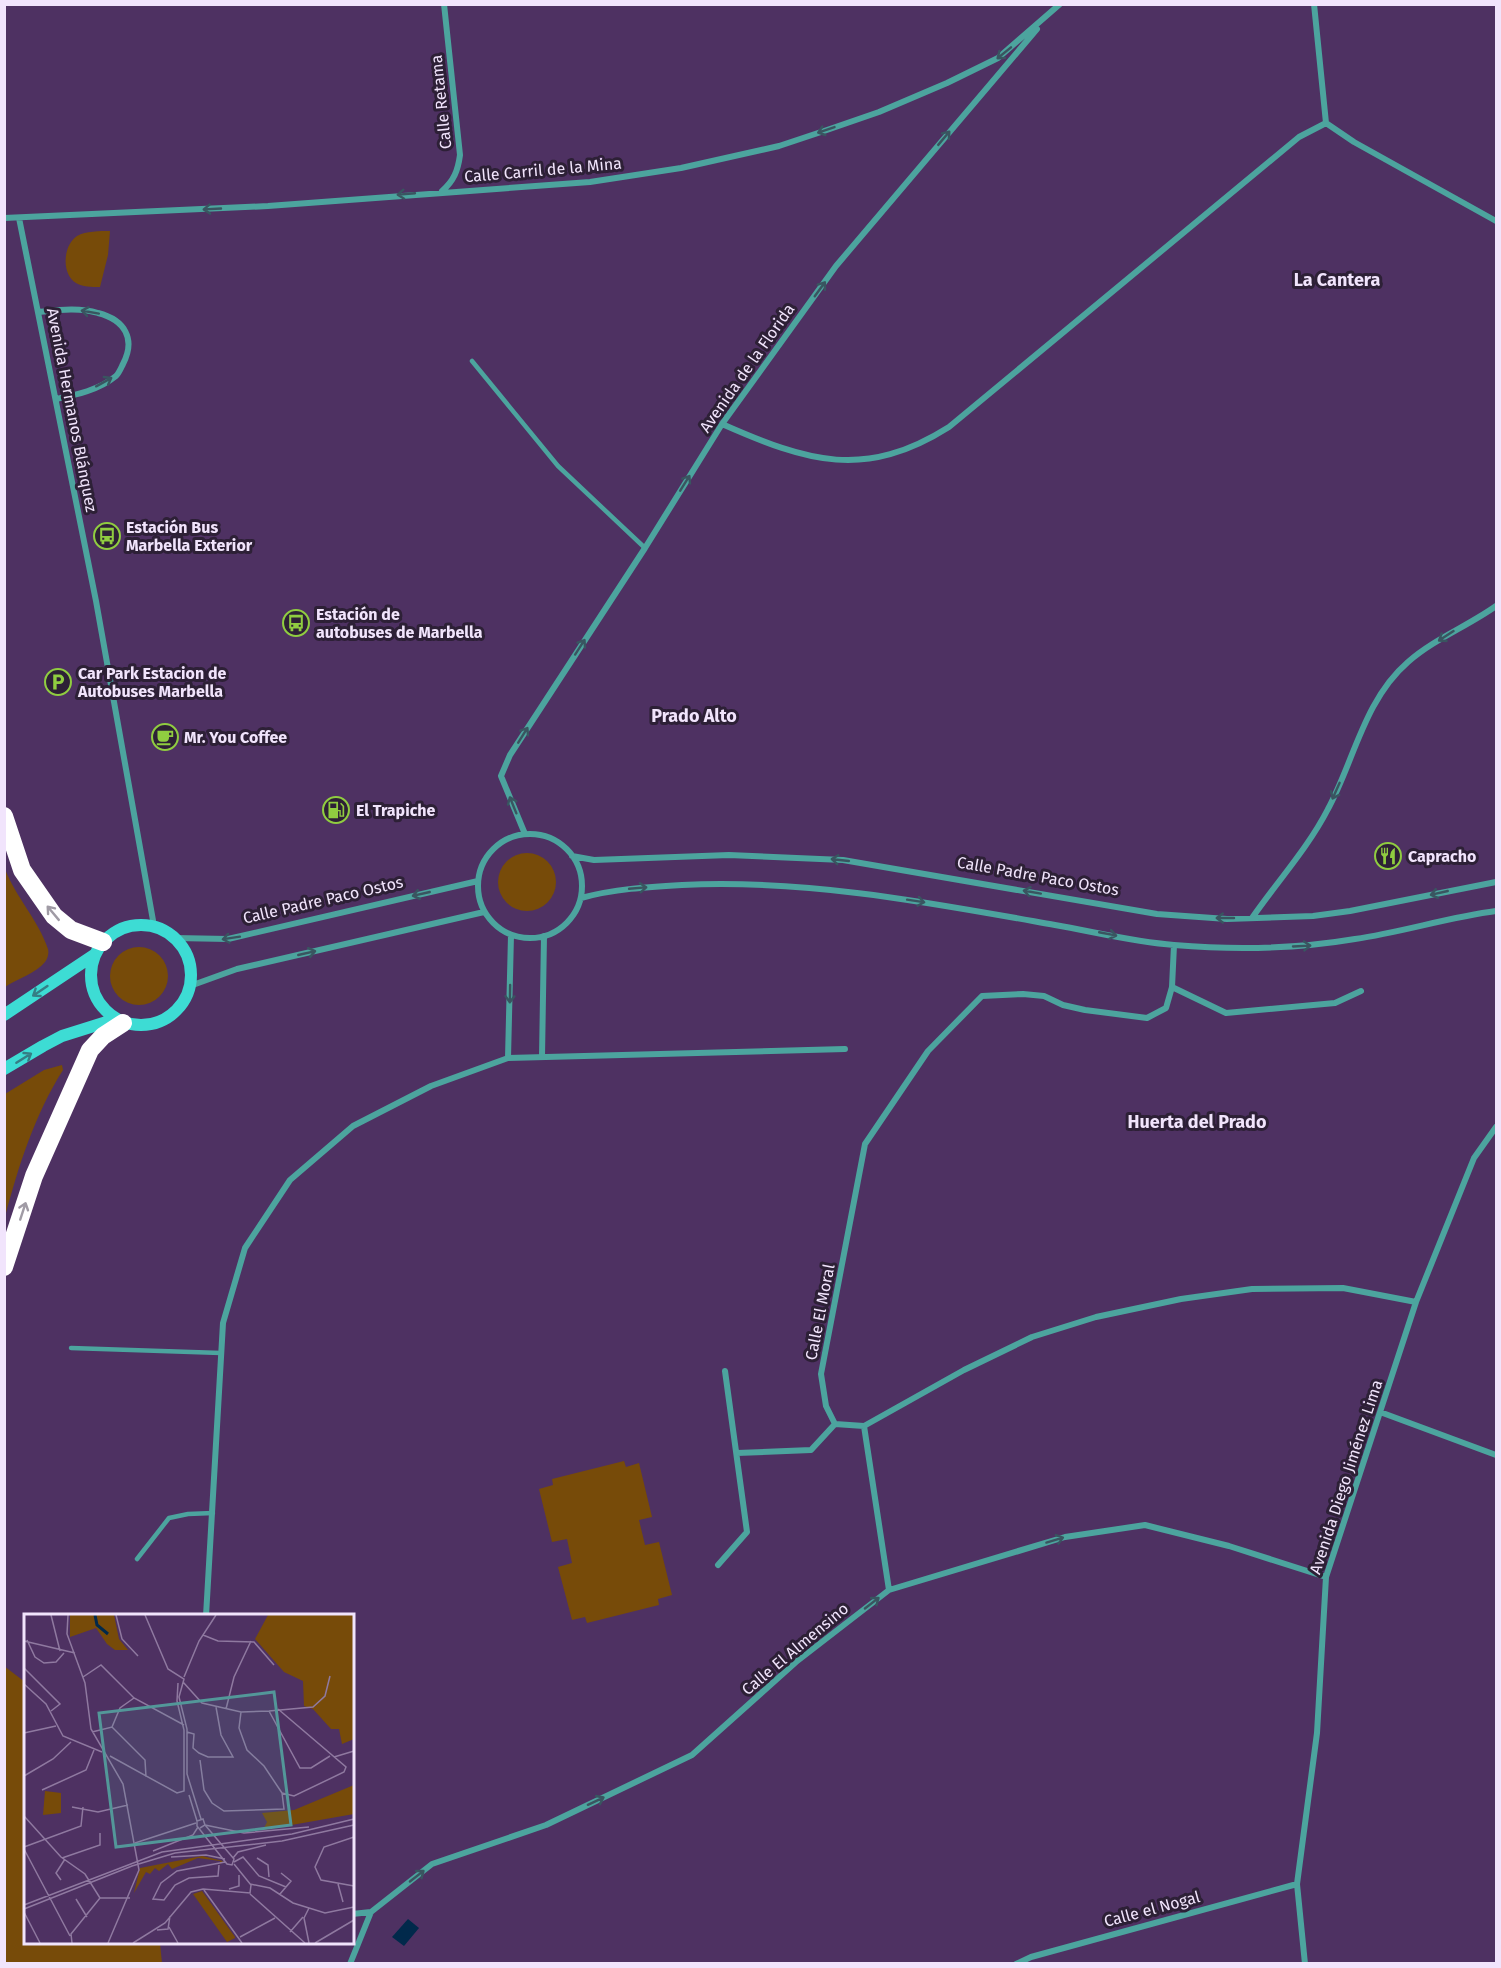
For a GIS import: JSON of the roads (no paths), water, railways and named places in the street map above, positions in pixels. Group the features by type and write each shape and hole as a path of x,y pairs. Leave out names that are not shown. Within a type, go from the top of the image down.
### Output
{"highway":[{"path":"4,816 22,870 54,916 98,949"},
{"path":"4,1267 34,1176 90,1050 120,1021"}],"main road":[{"path":"4,1015 98,949 115,931 130,926 154,926 175,938 185,952 191,968 190,986 184,1002 172,1015 157,1023 140,1026 120,1021 108,1014 98,1002 91,987 90,971 98,949"},
{"path":"4,1070 62,1036 120,1021"}],"street":[{"name":"Calle Retama","path":"442,191 450,185 458,168 460,155 444,4"},
{"name":"Avenida de la Florida","path":"525,834 501,776 522,735 645,548 722,424 836,266 1048,15 1054,4"},
{"path":"1048,15 1060,4"},
{"path":"1314,4 1326,123"},
{"name":"Calle Carril de la Mina","path":"4,218 267,206 621,178 681,168 779,146 879,112 998,58 1048,15"},
{"path":"1326,123 1354,142 1497,221"},
{"path":"722,424 790,451 835,460 876,459 925,442 968,414 1299,137 1326,123"},
{"name":"Avenida Hermanos Blánquez","path":"19,218 96,601 154,926"},
{"path":"39,312 82,310 98,312 113,319 125,330 130,341 125,359 116,376 86,393 56,399"},
{"path":"1252,918 1329,809 1371,709 1387,685 1407,662 1497,606"},
{"path":"525,834 543,835 560,843 572,856 581,876 581,898 576,911 557,931 544,936 511,935 496,926 484,912 478,881 484,861 498,844 525,834"},
{"name":"Calle Padre Paco Ostos","path":"572,856 594,860 729,855 843,860 1157,914 1205,918 1312,916 1350,911 1497,882"},
{"name":"Calle Padre Paco Ostos","path":"175,938 228,939 478,881"},
{"path":"581,898 608,891 639,887 706,884 800,886 898,898 1174,945 1267,948 1313,945 1376,936 1497,911"},
{"path":"190,986 237,969 484,912"},
{"path":"508,1059 511,935"},
{"path":"542,1057 544,936"},
{"name":"Calle El Moral","path":"835,1424 826,1406 821,1374 865,1144 928,1051 982,996 1023,994 1044,996 1064,1005 1085,1010 1147,1018 1166,1008 1172,987 1174,945"},
{"path":"1172,987 1226,1013 1335,1003 1361,991"},
{"path":"206,1614 223,1323 245,1248 290,1180 353,1126 431,1086 508,1059 844,1048"},
{"name":"Avenida Diego Jiménez Lima","path":"1305,1964 1297,1884 1317,1733 1326,1577 1416,1302 1474,1158 1497,1127"},
{"path":"737,1453 810,1450 835,1424 864,1426 964,1370 1022,1342 1096,1317 1181,1299 1252,1289 1344,1288 1416,1302"},
{"path":"718,1565 747,1532 724,1371"},
{"path":"1380,1412 1497,1455"},
{"path":"864,1426 889,1590"},
{"name":"Calle El Almensino","path":"350,1964 371,1912 432,1864 546,1825 692,1755 796,1662 889,1590 1065,1537 1145,1525 1228,1546 1326,1577"},
{"name":"Calle el Nogal","path":"1016,1964 1031,1957 1297,1884"},
{"path":"354,1914 371,1912"}],"lane":[{"path":"472,362 558,465 645,548"},
{"path":"71,1348 221,1353"},
{"path":"137,1559 170,1518 188,1514 213,1513"}],"water":[{"path":"408,1919 419,1928 404,1946 392,1937"}],"place":[{"name":"Estación Bus Marbella Exterior","path":"107,536"},
{"name":"Estación de autobuses de Marbella","path":"296,623"},
{"name":"Car Park Estacion de Autobuses Marbella","path":"58,682"},
{"name":"Mr. You Coffee","path":"165,737"},
{"name":"El Trapiche","path":"336,810"},
{"name":"Capracho","path":"1388,856"}],"district":[{"name":"La Cantera","path":"1337,280"},
{"name":"Prado Alto","path":"694,716"},
{"name":"Huerta del Prado","path":"1197,1122"}]}
